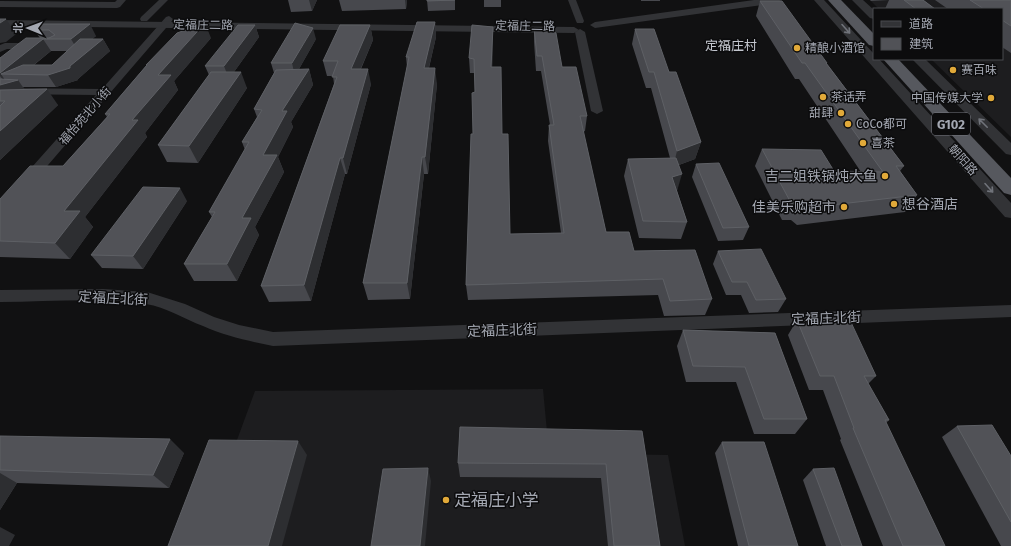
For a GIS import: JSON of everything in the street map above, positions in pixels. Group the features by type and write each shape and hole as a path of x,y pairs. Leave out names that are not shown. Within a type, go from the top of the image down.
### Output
{"highway":[{"path":"834,0 873,41"},
{"path":"843,0 873,31"},
{"name":"朝阳路","path":"891,60 1011,189"},
{"name":"朝阳路","path":"901,60 1011,173"}],"street":[{"path":"0,4 20,2 68,2 117,5 122,0"},
{"path":"144,19 164,0"},
{"path":"572,0 576,27 597,111"},
{"name":"定福庄二路","path":"0,23 167,22 576,27 590,22 595,25 776,0"},
{"name":"朝阳路","path":"819,0 873,60"},
{"path":"857,0 873,15"},
{"name":"定福庄二路","path":"0,19 144,19 167,22"},
{"name":"福怡苑北小街","path":"0,212 167,22"},
{"path":"0,49 5,46 44,46"},
{"path":"19,55 32,46"},
{"name":"朝阳路","path":"873,60 1011,213"},
{"path":"919,60 1011,151"},
{"path":"0,91 106,92"},
{"name":"定福庄北街","path":"0,296 103,295 147,298 180,308 216,325 239,332 273,339 1011,311"}],"shaded area":[{"name":"中国传媒大学","path":"870,0 1011,0 1011,137 932,60 1003,60 1003,8 878,8"},
{"name":"定福庄小学","path":"543,389 549,453 668,455 685,546 198,546 255,391"}],"building":[{"path":"427,0 455,0 427,1"},
{"path":"904,0 923,0 934,8 915,8"},
{"path":"970,0 1011,0 1011,26 1003,21 1003,8 982,8"},
{"path":"760,1 782,1 826,63 904,166 896,166 917,195 806,208 800,203 791,203 762,149 821,150 834,171 883,172 805,63 802,63"},
{"path":"0,19 6,19 0,23"},
{"path":"417,22 435,22 424,68 435,68 425,157 422,157 407,283 363,283 409,57 406,57"},
{"path":"205,23 158,75 171,75 132,120 138,120 64,211 80,211 55,243 0,241 0,199 30,166 63,166 110,114 105,114 146,65 177,33"},
{"path":"295,23 313,28 292,63 271,63"},
{"path":"41,24 90,24 71,39 43,39 0,73 0,58 26,38 49,38 55,35 49,30 34,30"},
{"path":"238,25 255,25 224,66 205,66"},
{"path":"340,25 370,25 351,69 368,69 343,158 340,158 304,285 261,286 337,77 332,77 338,61 323,61"},
{"path":"472,25 493,27 491,67 501,67 502,134 508,134 510,234 564,233 549,125 554,125 542,56 537,56 534,28 543,28 556,33 562,67 576,67 587,116 580,116 606,232 629,232 634,251 695,250 712,299 670,301 663,279 466,285 471,134 473,134 472,93 475,92 474,59 469,58"},
{"path":"635,29 654,29 669,72 676,72 701,142 677,151 654,72 649,72"},
{"path":"80,39 103,39 70,66 70,68 48,75 1,74 23,65 52,65"},
{"path":"309,69 282,111 287,111 263,155 277,155 242,218 251,218 227,264 184,264 215,212 209,212 249,142 242,142 262,110 254,109 276,70"},
{"path":"211,72 241,72 189,146 158,145"},
{"path":"0,79 18,80 0,85"},
{"path":"47,89 0,131 0,106 5,101 0,101 0,90"},
{"path":"676,158 682,174 672,177 687,222 643,221 628,159"},
{"path":"719,163 749,227 723,228 696,164"},
{"path":"143,187 180,188 133,256 91,255"},
{"path":"761,249 786,299 756,300 747,282 732,282 718,251"},
{"path":"849,318 876,376 864,376 889,420 885,420 945,546 903,546 853,428 834,376 820,376 797,320"},
{"path":"683,330 775,333 807,419 764,419 745,367 693,366"},
{"path":"992,425 1011,456 1011,522 957,426"},
{"path":"460,427 642,431 660,546 614,546 606,464 458,463"},
{"path":"0,436 170,439 153,475 0,470"},
{"path":"209,440 298,441 268,546 168,546"},
{"path":"722,442 764,442 798,546 749,546"},
{"path":"428,468 420,546 371,546 383,469"},
{"path":"834,468 862,546 842,546 813,469"}],"place":[{"name":"精酿小酒馆","path":"797,48"},
{"name":"赛百味","path":"953,70"},
{"name":"茶话弄","path":"823,97"},
{"name":"中国传媒大学","path":"991,98"},
{"name":"甜肆","path":"841,113"},
{"name":"CoCo都可","path":"848,124"},
{"name":"喜茶","path":"863,143"},
{"name":"吉二姐铁锅炖大鱼","path":"885,176"},
{"name":"想谷酒店","path":"894,204"},
{"name":"佳美乐购超市","path":"844,207"},
{"name":"定福庄小学","path":"446,500"}],"district":[{"name":"定福庄村","path":"731,45"}]}
